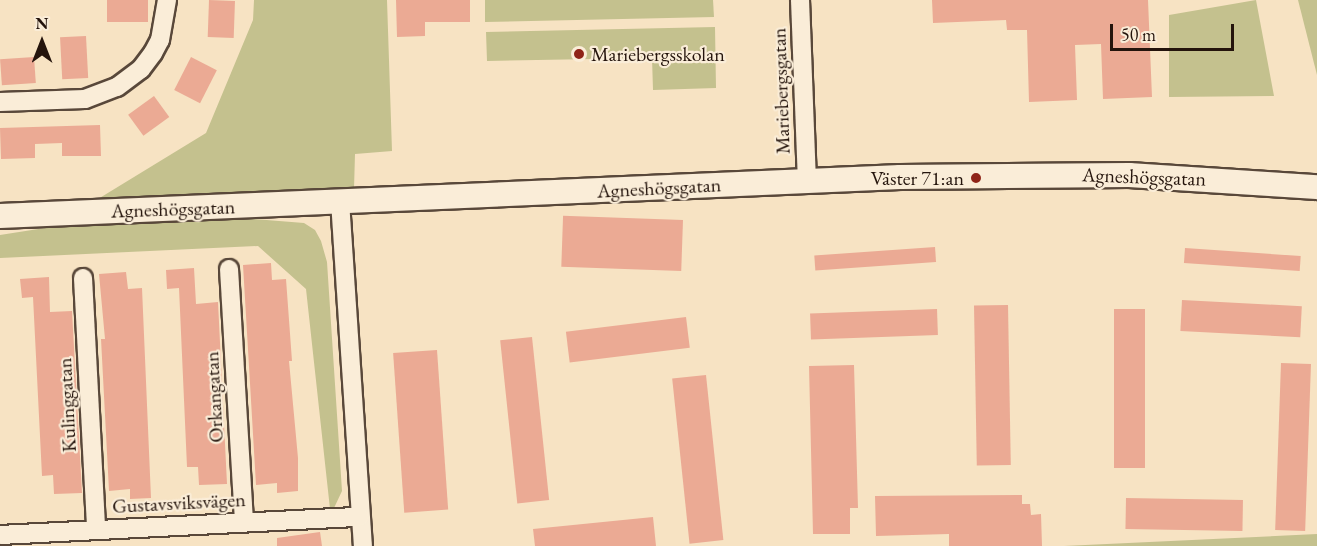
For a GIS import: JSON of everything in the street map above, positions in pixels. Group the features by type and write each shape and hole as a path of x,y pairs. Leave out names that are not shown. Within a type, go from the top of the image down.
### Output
{"street":[{"path":"0,102 85,99 117,87 141,69 157,47 167,0"},
{"name":"Mariebergsgatan","path":"800,0 807,180"},
{"name":"Agneshögsgatan","path":"0,216 807,180 1086,175 1317,187"},
{"path":"340,201 363,546"},
{"name":"Orkangatan","path":"229,269 244,522"},
{"name":"Kulinggatan","path":"82,278 96,530"},
{"name":"Gustavsviksvägen","path":"0,535 360,517"}],"shaded area":[{"path":"254,0 387,0 392,151 355,154 354,189 98,199 206,133 253,20"},
{"path":"485,0 713,0 714,17 485,22"},
{"path":"1256,0 1274,96 1169,97 1169,15"},
{"path":"1298,0 1317,0 1317,75"},
{"path":"715,27 716,88 653,90 652,58 487,61 486,32"},
{"path":"228,217 304,223 315,230 321,241 327,262 342,491 334,508 330,509 306,289 258,246 0,258 0,235 51,227"},
{"path":"1317,534 1317,546 1064,546"}],"building":[{"path":"107,0 148,0 148,22 107,22"},
{"path":"209,0 235,1 234,38 208,37"},
{"path":"396,0 470,0 470,22 425,22 425,36 397,37"},
{"path":"932,0 1148,0 1152,97 1103,99 1101,44 1075,45 1077,100 1029,102 1027,30 1007,30 1006,20 933,23"},
{"path":"86,36 88,78 62,79 60,37"},
{"path":"34,57 36,83 2,85 0,59"},
{"path":"191,57 217,70 200,103 174,90"},
{"path":"154,96 169,117 143,136 128,115"},
{"path":"100,125 101,156 62,156 62,143 35,144 35,158 1,159 0,128"},
{"path":"563,216 683,220 681,271 561,267"},
{"path":"935,247 936,262 815,270 814,255"},
{"path":"1185,248 1301,256 1300,271 1184,263"},
{"path":"271,263 272,280 286,279 292,361 289,361 298,458 298,491 277,493 277,483 256,485 243,265"},
{"path":"194,268 196,304 218,302 227,484 199,485 198,467 187,467 179,288 167,289 166,270"},
{"path":"126,272 128,289 142,288 151,498 130,499 130,489 109,491 101,339 105,339 99,274"},
{"path":"49,277 50,312 72,311 82,493 54,494 53,475 42,476 33,297 22,298 20,279"},
{"path":"1182,300 1302,306 1300,337 1180,331"},
{"path":"1008,305 1011,465 977,466 974,306"},
{"path":"937,309 938,335 811,339 810,313"},
{"path":"1114,309 1145,309 1145,468 1114,468"},
{"path":"686,317 690,348 570,363 566,332"},
{"path":"532,337 549,500 517,503 500,340"},
{"path":"437,350 448,510 404,513 393,353"},
{"path":"1281,363 1311,364 1305,531 1275,530"},
{"path":"854,365 858,508 850,508 850,534 813,534 809,366"},
{"path":"706,375 723,540 690,544 672,379"},
{"path":"1022,495 1022,504 1030,504 1031,515 1041,514 1042,546 949,546 949,534 876,536 875,496"},
{"path":"1126,498 1243,500 1242,531 1125,529"},
{"path":"653,517 656,546 535,546 533,529"},
{"path":"320,532 322,546 277,546 277,538"}],"place":[{"name":"Mariebergsskolan","path":"579,54"},
{"name":"Väster 71:an","path":"976,178"}]}
